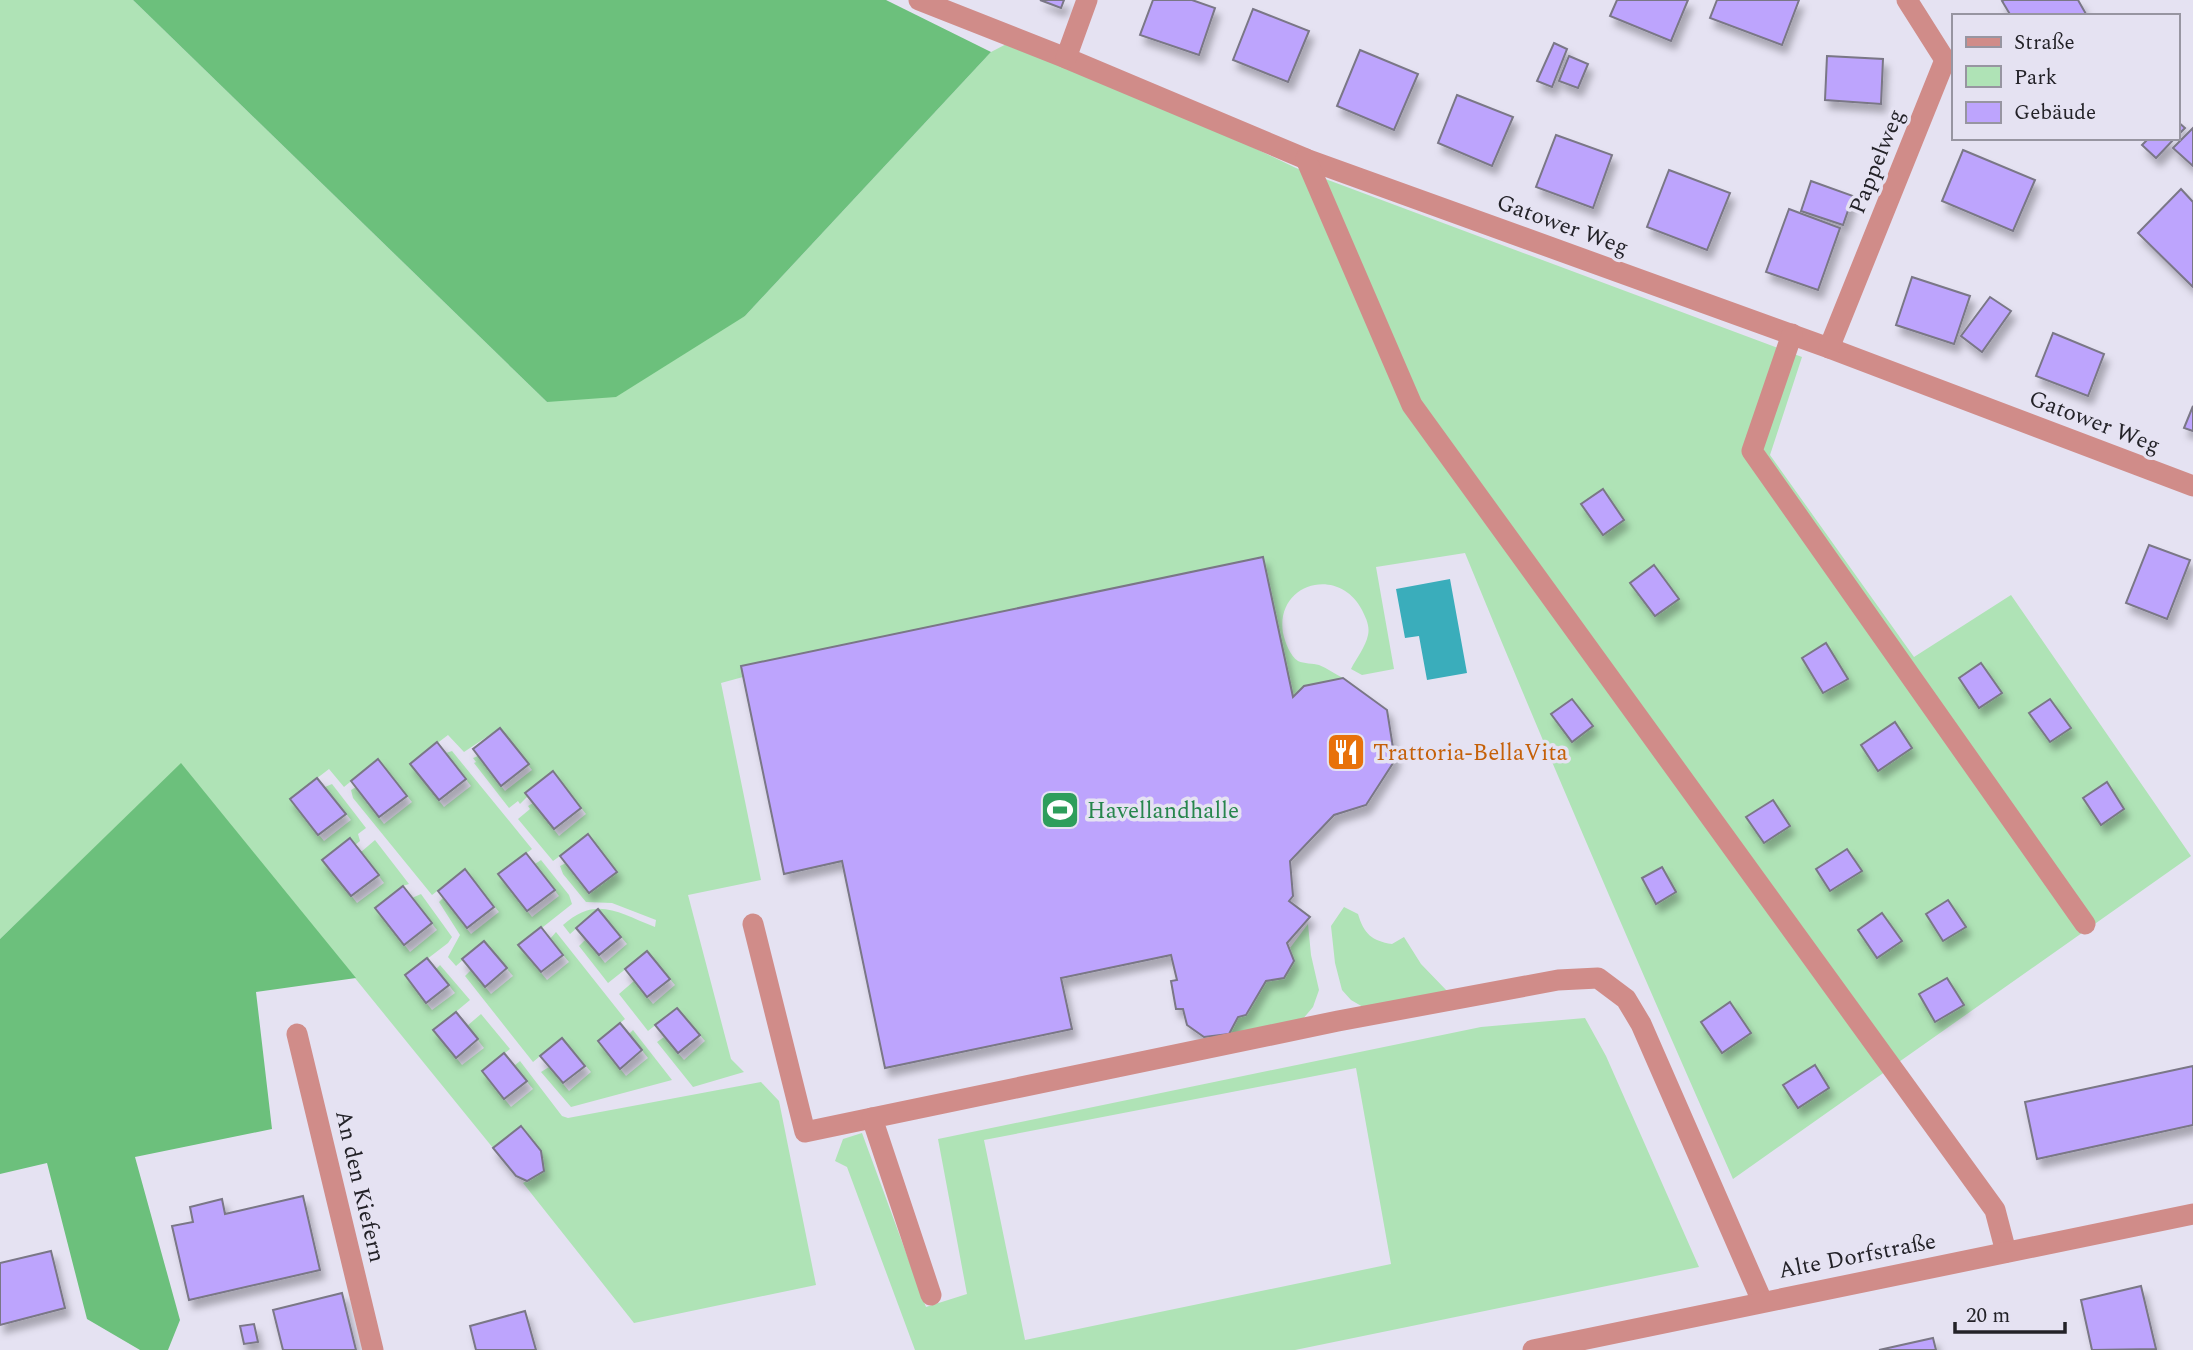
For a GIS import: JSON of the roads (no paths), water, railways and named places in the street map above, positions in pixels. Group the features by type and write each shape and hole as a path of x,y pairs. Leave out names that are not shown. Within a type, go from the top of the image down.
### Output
{"street":[{"name":"Gatower Weg","path":"919,0 1066,58 1306,159 1829,348 2193,486"},
{"path":"1066,58 1087,0"},
{"name":"Pappelweg","path":"1829,348 1945,60 1908,0"},
{"path":"1306,159 1412,405 1995,1210 2006,1252"},
{"path":"1791,334 1752,451 2085,924"},
{"path":"754,924 805,1132 1338,1021 1558,980 1598,978 1626,999 1642,1024 1762,1301"},
{"name":"An den Kiefern","path":"297,1034 373,1350"},
{"path":"872,1118 931,1295"},
{"name":"Alte Dorfstraße","path":"1533,1350 2193,1214"}],"water":[{"path":"1450,579 1467,673 1427,680 1419,636 1405,638 1396,589"}],"place":[{"name":"Trattoria-BellaVita","path":"1346,752"},
{"name":"Havellandhalle","path":"1060,810"}]}
